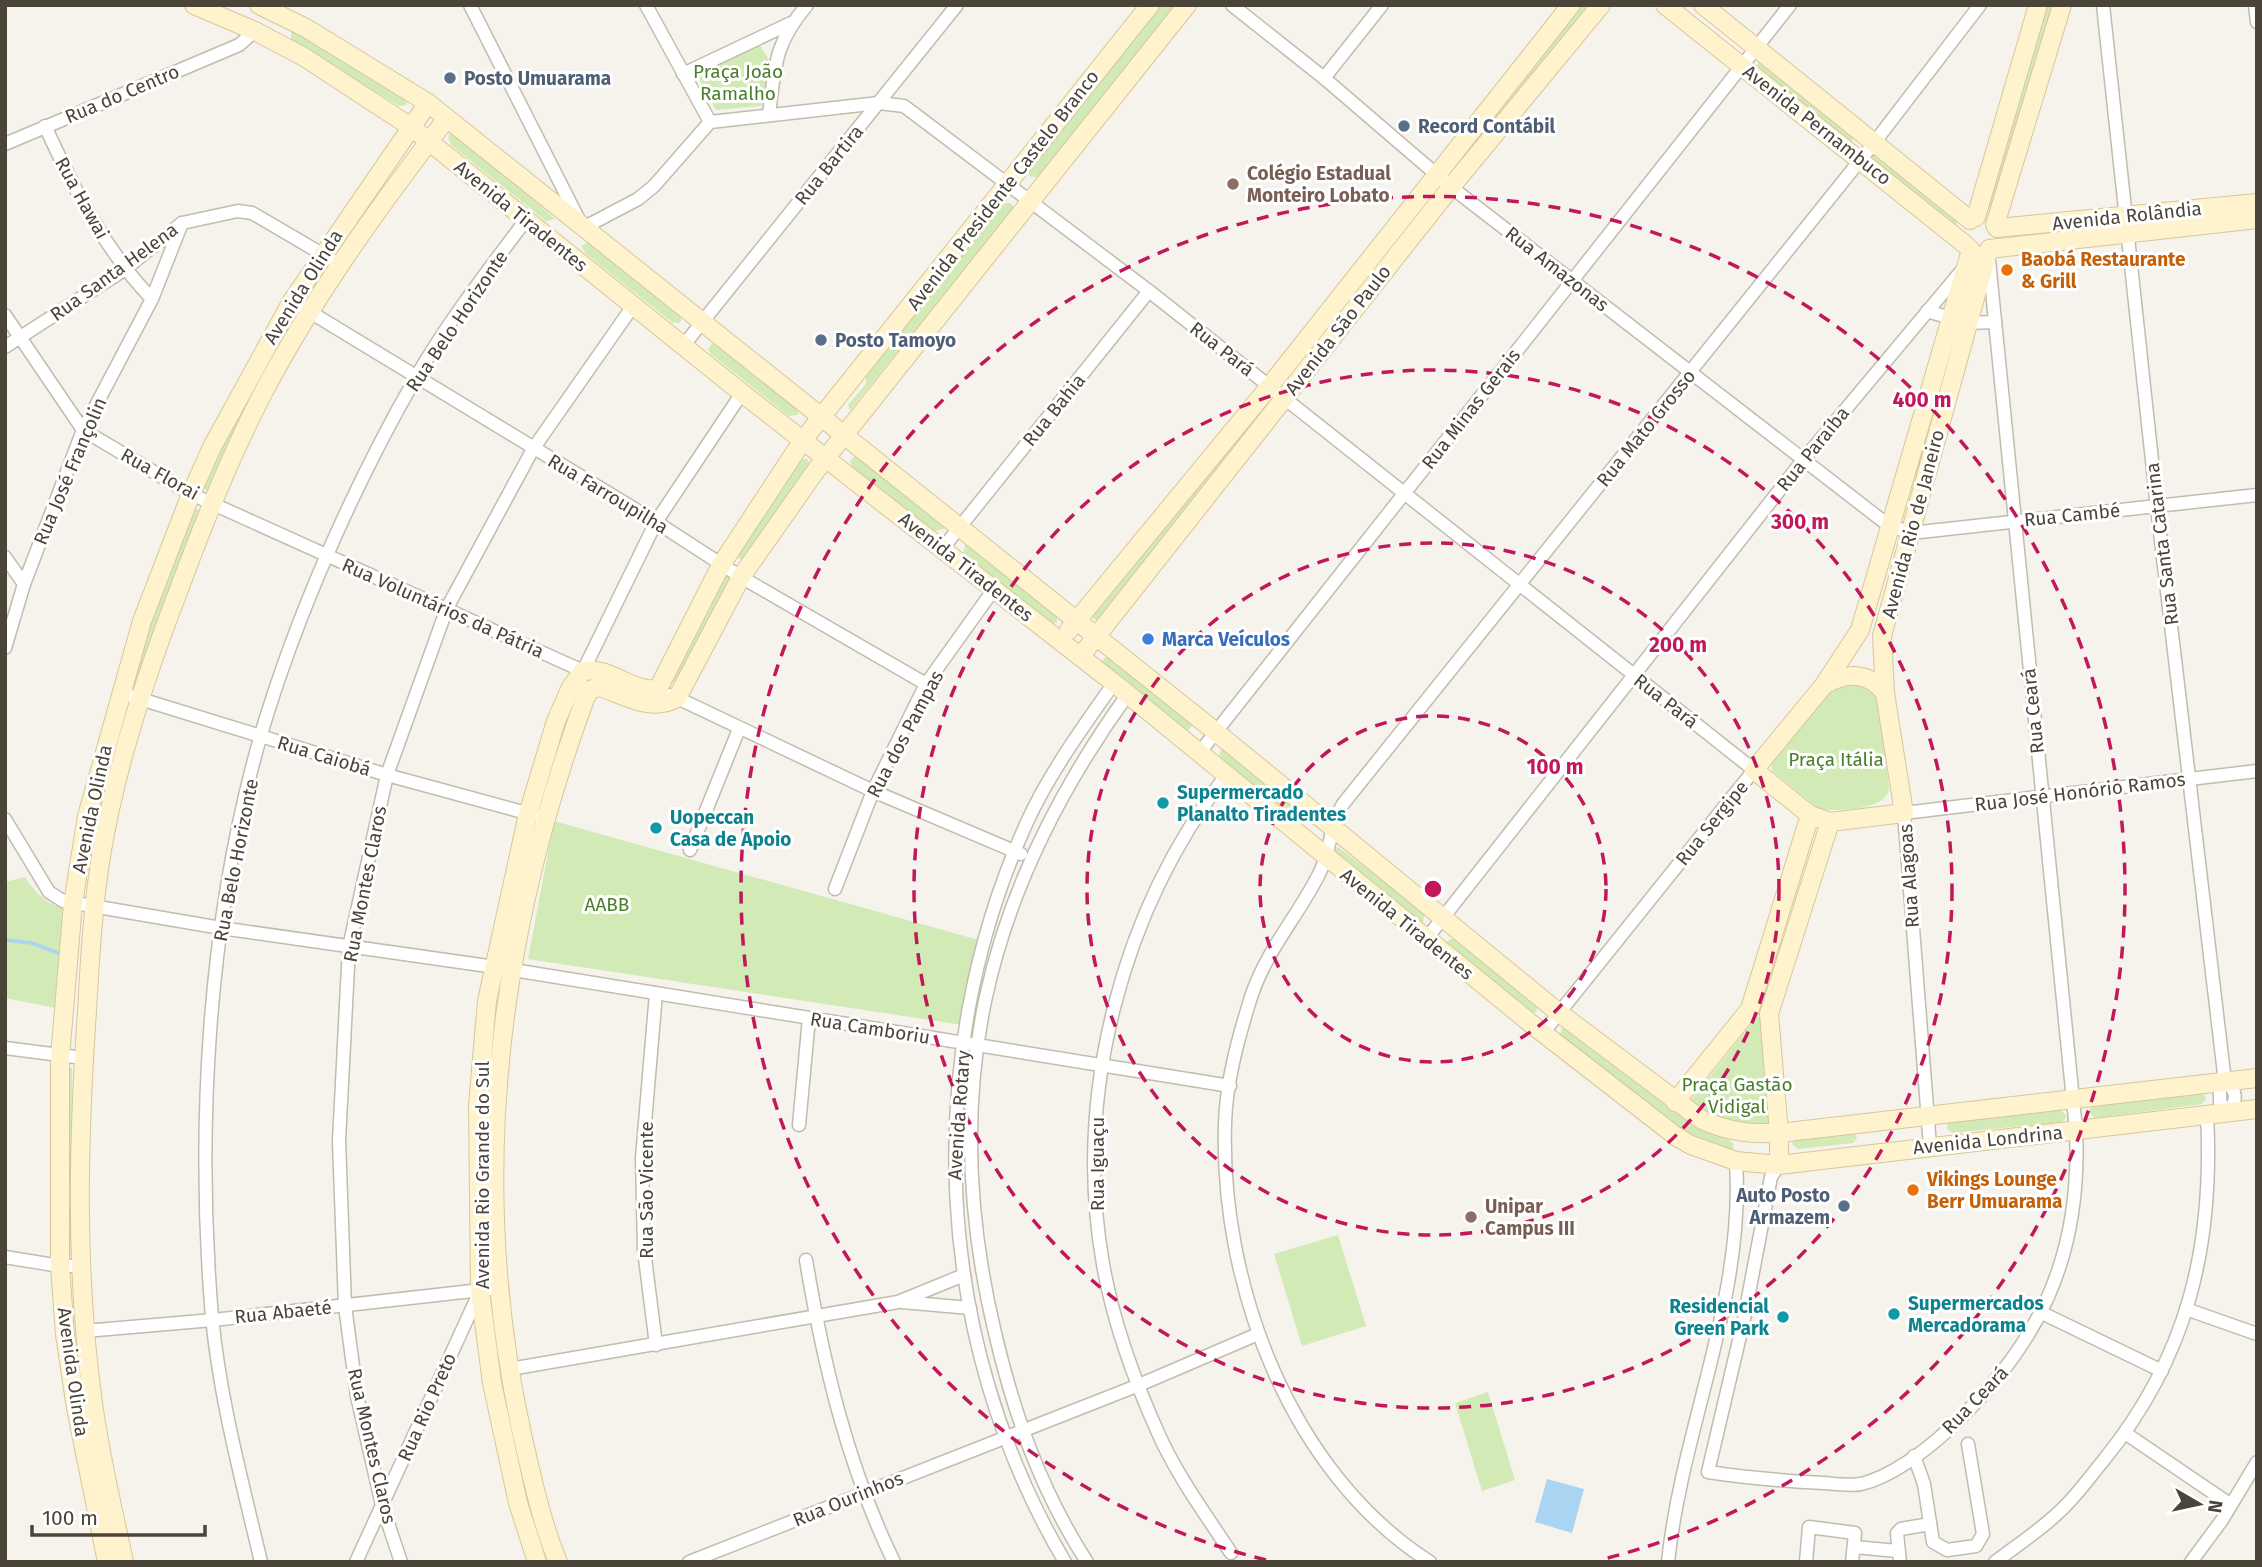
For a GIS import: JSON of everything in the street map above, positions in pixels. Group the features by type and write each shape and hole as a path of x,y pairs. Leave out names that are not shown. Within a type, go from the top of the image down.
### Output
{"street":[{"name":"Avenida Tiradentes","path":"194,5 255,31 304,57 411,127 742,393 1200,752 1543,1033 1678,1137 1728,1159"},
{"path":"239,45 237,23 245,5"},
{"path":"470,5 583,228 638,199 654,186 710,122 646,5"},
{"name":"Rua Bartira","path":"683,346 957,5"},
{"name":"Avenida Presidente Castelo Branco","path":"803,440 1150,5"},
{"name":"Avenida Presidente Castelo Branco","path":"825,457 1187,5"},
{"name":"Rua Amazonas","path":"1232,5 1324,78 1451,187 1888,525"},
{"path":"1324,78 1382,5"},
{"name":"Avenida São Paulo","path":"1060,641 1269,387 1571,5"},
{"name":"Avenida São Paulo","path":"1080,657 1451,187 1601,5"},
{"name":"Avenida Pernambuco","path":"1665,5 1978,252"},
{"name":"Avenida Pernambuco","path":"1703,5 1973,219"},
{"path":"1756,48 1790,5"},
{"name":"Rua Mato Grosso","path":"1430,1562 1374,1517 1348,1490 1315,1445 1281,1384 1258,1334 1236,1259 1226,1181 1224,1121 1253,993 1266,962 1321,872 1332,827 1343,804 1874,143 1980,5"},
{"path":"2038,5 1973,219 1963,229 1978,252 1998,238 1996,227 2062,5"},
{"name":"Rua Santa Catarina","path":"2103,5 2157,507 2225,1082 2234,1092 2235,1100 2228,1112"},
{"path":"2255,5 2257,22"},
{"name":"Avenida Tiradentes","path":"267,6 428,103 842,437 1216,732 1558,1012 1675,1102 1726,1130"},
{"path":"255,31 267,6"},
{"path":"769,115 776,54 791,23 805,6"},
{"path":"683,74 791,23"},
{"name":"Rua do Centro","path":"5,144 239,45 255,31"},
{"path":"759,36 776,54"},
{"name":"Rua Minas Gerais","path":"1200,752 1756,48"},
{"name":"Avenida Olinda","path":"107,1562 76,1408 60,1266 60,1057 74,903 87,816 142,621 191,494 229,413 322,253 428,103"},
{"name":"Rua Pará","path":"710,122 879,103 904,106 1149,291 1754,770"},
{"name":"Avenida Olinda","path":"124,1562 93,1404 85,1331 82,1266 83,1058 94,905 113,797 139,700 212,502 263,395 341,265 447,118"},
{"name":"Rua Hawai","path":"45,127 75,193 124,270 152,299"},
{"name":"Avenida Rolândia","path":"1996,227 2257,203"},
{"name":"Rua Santa Helena","path":"5,347 124,270 182,223 209,219 226,212 252,213 341,265"},
{"path":"1973,219 1987,218 1996,227"},
{"name":"Avenida Rolândia","path":"1978,252 2257,219"},
{"name":"Rua Belo Horizonte","path":"261,1562 231,1433 213,1320 205,1182 210,1054 221,928 239,828 261,737 325,556 415,379 525,221"},
{"name":"Rua José Françolin","path":"5,648 24,584 83,430 152,299 182,223"},
{"name":"Rua Paraíba","path":"1427,938 1804,459 1978,252"},
{"name":"Avenida Rio de Janeiro","path":"1882,636 1911,533 1959,321 1978,252"},
{"name":"Avenida Rio de Janeiro","path":"1860,630 1888,525 1959,321 1978,252"},
{"name":"Rua Ceará","path":"1779,1165 1771,1177 1744,1319 1708,1472 1794,1482 1861,1484 1914,1456 1941,1436 1993,1386 2042,1313 2057,1274 2070,1221 2076,1172 2076,1130 1995,322 1978,252"},
{"name":"Rua Bahia","path":"943,548 1149,291"},
{"name":"Rua Farroupilha","path":"292,301 415,379 656,522 721,565 926,684"},
{"name":"Rua Montes Claros","path":"401,1562 382,1505 357,1396 345,1306 339,1141 349,947 387,775 447,608 533,449 633,306"},
{"path":"1927,311 1959,321 1995,322"},
{"name":"Rua Florai","path":"5,315 83,430 191,494 212,502"},
{"path":"742,393 656,522 583,671 590,690 599,687 649,705 664,705 677,698 741,577 825,457"},
{"path":"841,394 844,411 861,413"},
{"path":"658,689 721,565 803,440"},
{"name":"Rua Cambé","path":"1888,525 1911,533 2257,495"},
{"name":"Rua Voluntários da Pátria","path":"212,502 325,556 447,608 583,671 602,671 648,691 658,689 873,791 1031,858"},
{"path":"5,557 24,584"},
{"name":"Rua dos Pampas","path":"835,890 873,791 926,684 994,589"},
{"path":"1860,630 1882,636"},
{"name":"Rua Sergipe","path":"1543,1033 1824,685 1860,630"},
{"name":"Rua Alagoas","path":"1882,636 1885,693 1904,813 1930,1146"},
{"name":"Avenida Rio Grande do Sul","path":"537,1562 519,1503 492,1382 480,1291 478,1105 487,1001 503,968 556,720 571,687 583,671"},
{"path":"1824,685 1844,676 1860,676 1879,684 1885,693"},
{"name":"Avenida Rotary","path":"1066,1562 1026,1488 1006,1437 970,1308 955,1215 953,1157 963,1043 989,926 1015,852 1054,773 1121,689"},
{"name":"Avenida Rotary","path":"1087,1562 1041,1479 1023,1432 982,1278 972,1207 971,1121 978,1045 1004,927 1046,825 1121,689"},
{"name":"Avenida Rio Grande do Sul","path":"537,816 590,690"},
{"name":"Rua Caiobá","path":"121,694 387,775 537,816"},
{"path":"690,850 739,729"},
{"path":"1754,770 1810,815 1830,822 1904,813"},
{"name":"Rua José Honório Ramos","path":"1904,813 2257,771"},
{"name":"Rua Iguaçu","path":"1227,774 1184,837 1127,960 1102,1065 1095,1132 1097,1227 1113,1306 1139,1385 1160,1437 1185,1482 1231,1553"},
{"path":"1675,1102 1750,1009 1810,815"},
{"path":"5,819 49,892 63,901 74,903"},
{"path":"1779,1165 1779,1133 1769,1014 1830,822"},
{"name":"Rua Camboriu","path":"74,903 221,928 503,968 1230,1086"},
{"name":"Avenida Rio Grande do Sul","path":"503,968 505,1002 495,1103 499,1287 510,1369 535,1490 558,1562"},
{"name":"Rua São Vicente","path":"656,993 642,1158 644,1250 656,1345"},
{"path":"1750,1009 1769,1014"},
{"path":"799,1125 809,1018"},
{"path":"5,1048 83,1058"},
{"name":"Avenida Londrina","path":"1726,1130 1744,1134 1779,1133 1861,1125 2257,1078"},
{"name":"Avenida Londrina","path":"1728,1159 1779,1165 2257,1108"},
{"path":"1995,1562 2059,1512 2124,1433 2162,1371 2198,1269 2207,1214 2207,1114"},
{"path":"1861,1125 1862,1153"},
{"path":"1668,1562 1677,1491 1727,1287 1736,1229 1728,1159"},
{"path":"5,1257 60,1266 82,1266"},
{"path":"806,1260 815,1318 829,1378 865,1492 894,1562"},
{"path":"510,1369 898,1302 964,1275"},
{"name":"Rua Abaeté","path":"85,1331 345,1306 499,1287"},
{"name":"Rua Rio Preto","path":"356,1562 480,1291"},
{"path":"898,1302 970,1308"},
{"path":"2186,1309 2257,1334"},
{"path":"2042,1313 2162,1371"},
{"path":"1023,1432 1258,1334"},
{"name":"Rua Ourinhos","path":"690,1562 1023,1432"},
{"path":"2124,1433 2231,1506"},
{"path":"1914,1456 1924,1484 1933,1542 1940,1548 1976,1546 1981,1541 1968,1444"},
{"path":"2191,1562 2231,1506 2257,1462"},
{"path":"1854,1547 1899,1556 1897,1533 1901,1529 1930,1524"},
{"path":"1806,1562 1809,1527 1856,1532 1852,1562"}],"green space":[{"path":"1160,5 1177,5 1039,178 1029,176 1028,169"},
{"path":"1579,5 1591,5 1462,165 1455,159"},
{"path":"2046,5 2057,5 1992,208 1986,204"},
{"path":"291,32 296,32 405,98 407,105 399,106 291,40"},
{"name":"Praça João Ramalho","path":"759,44 769,60 764,103 761,106 716,110 698,77 699,72"},
{"path":"1760,61 1855,137 1849,144 1754,68"},
{"path":"450,133 455,133 555,219 546,221 451,145 448,137"},
{"path":"1871,151 1958,219 1955,228 1868,160"},
{"path":"1004,203 1011,203 1014,208 850,410 848,405 866,384 866,376"},
{"path":"589,241 682,316 680,323 673,323 585,253 582,246"},
{"path":"289,314 297,318 249,401 208,491 200,487"},
{"path":"713,343 797,407 798,415 789,416 711,354 708,349"},
{"path":"1261,408 1268,414 1100,623 1092,617"},
{"path":"855,456 860,457 945,526 944,529 933,531 852,467 850,461"},
{"path":"802,459 808,459 809,465 745,558 739,559 737,553"},
{"path":"191,507 200,510 150,641 135,691 127,689 142,638"},
{"path":"965,545 971,545 1057,615 1057,622 1053,624 963,555"},
{"path":"727,575 732,580 676,684 671,681"},
{"path":"1107,656 1193,724 1187,732 1100,663"},
{"name":"Praça Itália","path":"1836,684 1869,684 1878,697 1889,788 1887,795 1880,801 1860,808 1819,809 1772,771 1771,763"},
{"path":"1221,750 1225,750 1308,817 1305,824 1296,822 1218,759"},
{"name":"AABB","path":"554,821 982,941 963,1025 528,959"},
{"path":"1338,847 1425,912 1423,922 1420,923 1333,853"},
{"path":"25,877 42,897 66,910 56,1008 5,998 5,882"},
{"path":"1450,939 1458,940 1538,1005 1536,1012 1530,1014 1446,943"},
{"name":"Praça Gastão Vidigal","path":"1757,1017 1762,1017 1770,1125 1727,1126 1689,1102"},
{"path":"1563,1026 1696,1126 1731,1141 1734,1144 1732,1152 1690,1137 1560,1035"},
{"path":"66,1068 72,1068 74,1253 67,1254"},
{"path":"2203,1093 2206,1098 2202,1104 2095,1118 2089,1112 2092,1105"},
{"path":"2060,1110 2067,1116 2062,1122 1953,1133 1947,1129 1948,1122 1952,1120"},
{"path":"1854,1133 1857,1138 1853,1143 1798,1149 1792,1144 1794,1140"},
{"path":"1338,1235 1366,1326 1302,1346 1274,1254"},
{"path":"493,1296 550,1562 544,1562 509,1431 486,1297"},
{"path":"1488,1392 1515,1480 1482,1491 1455,1403"}],"water":[{"path":"1547,1479 1584,1489 1572,1533 1535,1522"}],"waterway":[{"path":"5,940 32,943 58,953"}],"place":[{"name":"Posto Umuarama","path":"450,78"},
{"name":"Record Contábil","path":"1404,126"},
{"name":"Colégio Estadual Monteiro Lobato","path":"1233,184"},
{"name":"Baobá Restaurante & Grill","path":"2007,270"},
{"name":"Posto Tamoyo","path":"821,340"},
{"name":"Marca Veículos","path":"1148,639"},
{"name":"Supermercado Planalto Tiradentes","path":"1163,803"},
{"name":"Uopeccan Casa de Apoio","path":"656,828"},
{"name":"Vikings Lounge Berr Umuarama","path":"1913,1190"},
{"name":"Auto Posto Armazem","path":"1844,1206"},
{"name":"Unipar Campus III","path":"1471,1217"},
{"name":"Supermercados Mercadorama","path":"1894,1314"},
{"name":"Residencial Green Park","path":"1783,1317"}]}
